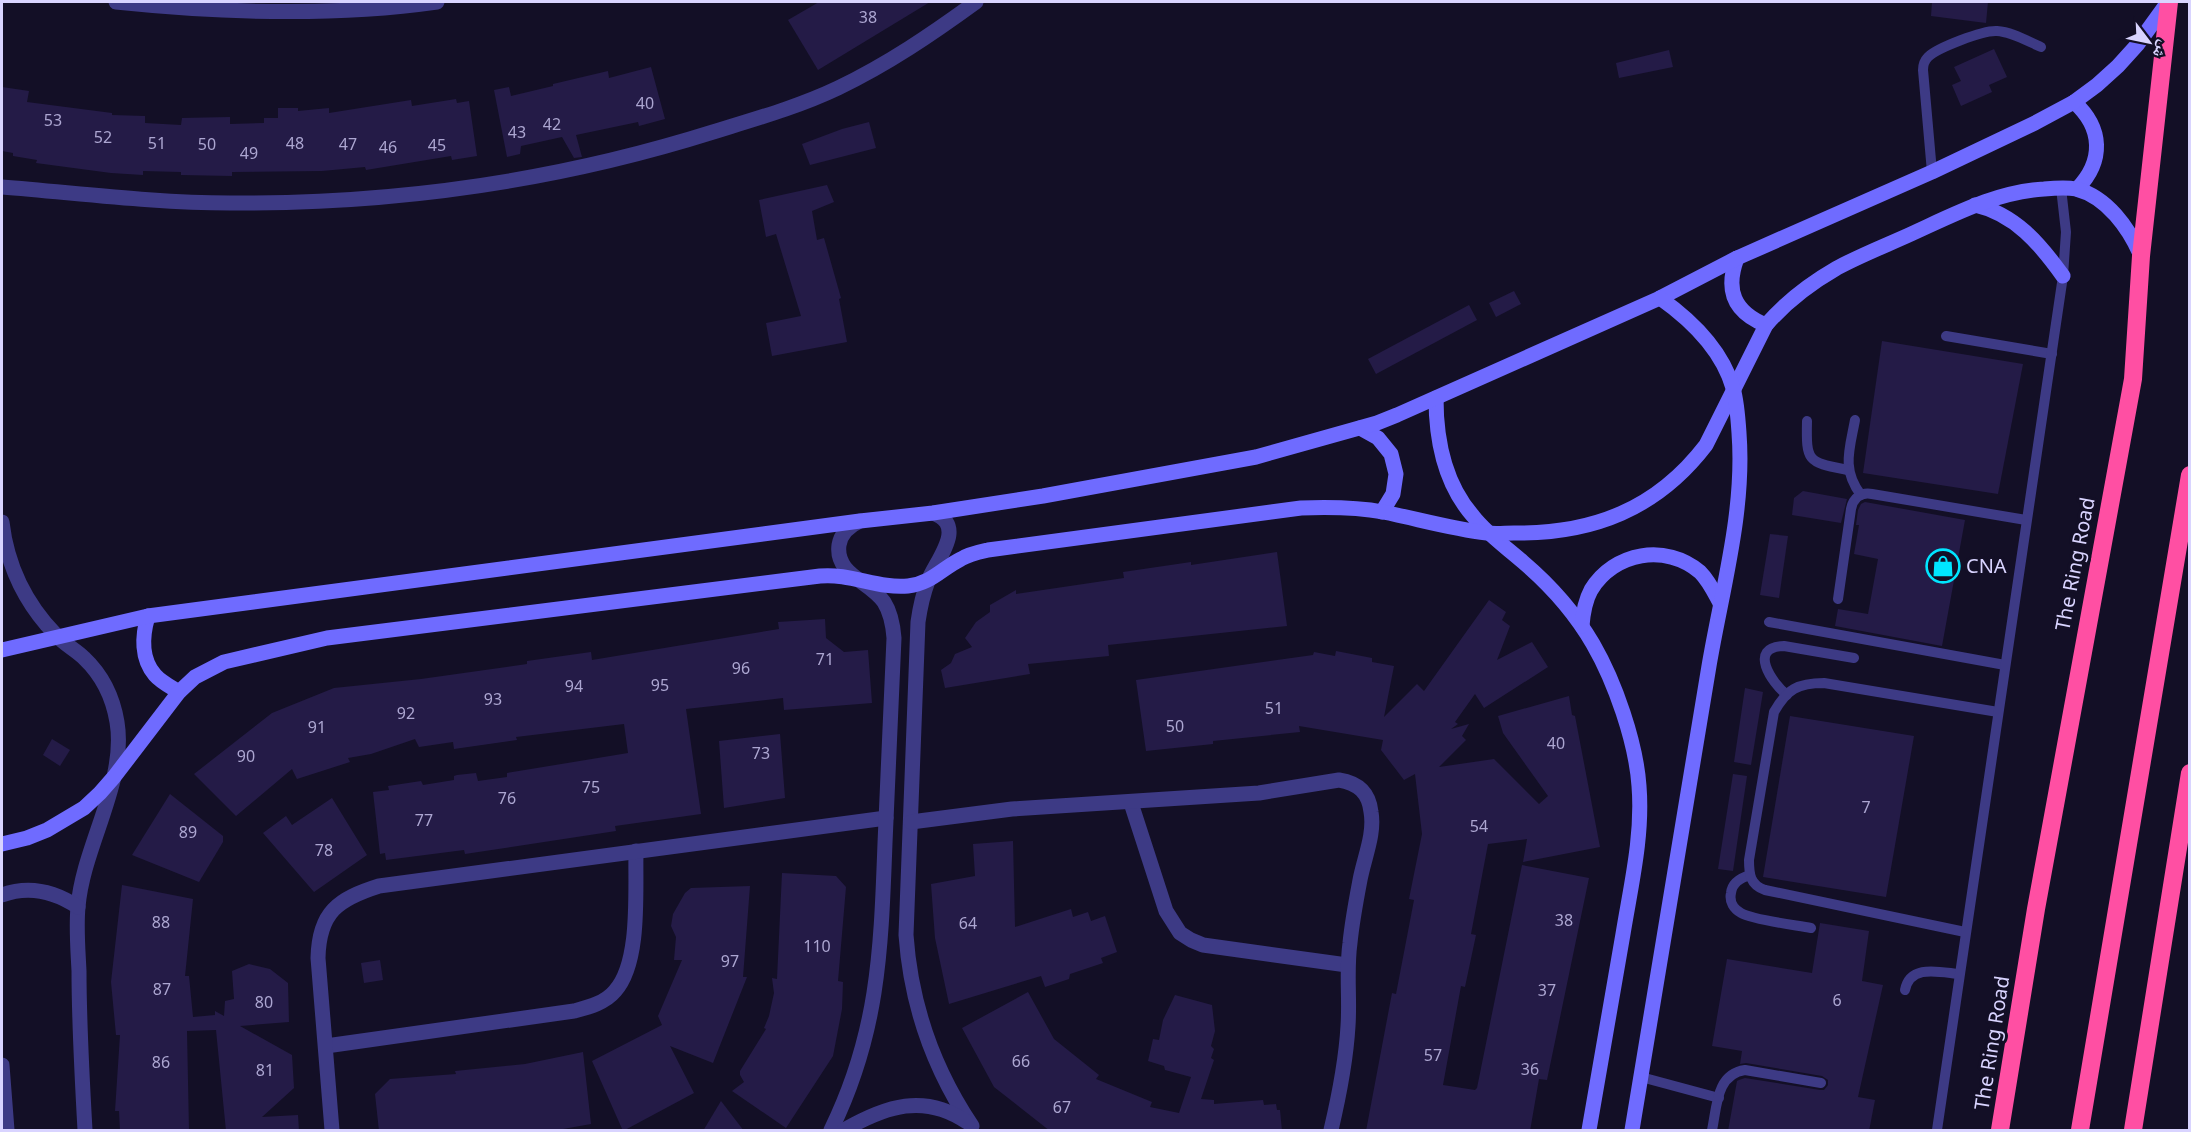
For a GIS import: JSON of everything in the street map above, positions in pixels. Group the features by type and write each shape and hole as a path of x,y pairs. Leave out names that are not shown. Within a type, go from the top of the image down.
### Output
{"highway":[{"name":"The Ring Road","path":"2000,1131 2036,909 2133,379 2141,256 2168,2"},
{"path":"2080,1131 2190,475"},
{"path":"2133,1131 2190,773"}],"street":[{"path":"116,2 183,9 274,13 437,2"},
{"path":"2,187 172,202 291,202 461,189 571,170 678,143 785,110 827,93 887,63 934,33 976,2"},
{"path":"2,650 148,616 933,513 1043,496 1256,457 1377,423 1660,298 1737,258 1932,172 2036,123 2074,102 2118,66 2143,38 2168,2"},
{"path":"2,844 27,838 66,820 100,793 179,692 195,677 224,662 327,638 820,576 856,578 900,586 928,580 962,558 988,550 1301,508 1340,507 1382,512 1489,534 1563,532 1603,521 1634,508 1656,495 1693,462 1706,445 1766,325 1777,313 1836,269 1999,196 2025,190 2069,188 2086,180 2092,169 2097,145 2091,121 2074,102"},
{"path":"2069,188 2104,205 2116,216 2130,234 2141,256"},
{"path":"1975,205 2000,213 2023,229 2063,276"},
{"path":"1737,258 1731,274 1732,291 1738,307 1750,319 1766,325"},
{"path":"1632,1131 1737,512 1740,481 1738,419 1733,388 1724,366 1696,328 1660,298"},
{"path":"1436,398 1439,448 1446,472 1457,495 1489,534 1541,578 1582,626 1603,664 1630,734 1639,785 1639,837 1589,1131"},
{"path":"1360,428 1378,438 1391,454 1396,474 1393,494 1382,512"},
{"path":"933,513 945,520 949,533 947,544 928,580 918,622 906,935 912,985 932,1053 950,1091 974,1128"},
{"path":"831,1131 854,1078 873,1010 881,939 893,626 884,602 872,588 843,566 839,548 840,539 845,531 860,521"},
{"path":"2,522 5,546 31,604 57,637 84,657 106,687 113,704 119,740 114,777 86,866 78,907 79,1008 85,1131"},
{"path":"1582,626 1584,608 1591,591 1602,576 1616,564 1633,557 1650,554 1669,556 1686,562 1712,587 1720,603"},
{"path":"148,616 143,641 144,654 156,677 179,692"},
{"path":"911,822 1012,809 1274,792 1339,780 1347,781 1363,789 1369,801 1372,823 1360,879 1347,965 1347,1042 1340,1093 1331,1131"},
{"path":"1131,803 1166,911 1176,928 1191,940 1216,948 1347,965"},
{"path":"332,1131 319,938 326,919 339,903 356,893 379,886 886,818"},
{"path":"326,1046 574,1011 596,1005 615,992 627,973 633,950 636,851"},
{"path":"2,895 25,889 39,890 53,893 78,907"},
{"path":"2,1065 7,1131"},
{"path":"844,1131 868,1118 916,1104 945,1110 974,1128"}],"lane":[{"path":"1932,172 1923,70 1927,59 1975,34 1990,31 2006,32 2041,47"},
{"path":"1937,1131 2063,276 2069,188"},
{"path":"1946,336 2052,354"},
{"path":"1855,420 1848,470 1851,481 1861,495"},
{"path":"1807,421 1807,450 1812,460 1822,465 1848,470"},
{"path":"1838,599 1852,504 1861,495 1872,494 2026,520"},
{"path":"1769,622 2005,665"},
{"path":"1787,695 1766,671 1764,664 1770,650 1777,646 1854,658"},
{"path":"1965,932 1765,890 1755,885 1750,876 1749,860 1774,712 1782,699 1794,688 1809,683 1824,683 1998,712"},
{"path":"1750,876 1740,879 1732,888 1730,899 1735,909 1746,915 1811,928"},
{"path":"1905,990 1909,978 1921,972 1959,974"},
{"path":"1712,1131 1724,1081 1736,1071 1745,1070 1821,1083"},
{"path":"1641,1077 1719,1098"}],"building":[{"path":"819,2 930,2 818,70 788,20"},
{"path":"1932,2 1988,2 1986,23 1931,16"},
{"path":"1994,49 2007,77 1989,85 1992,92 1961,106 1952,85 1961,81 1954,67"},
{"path":"1669,50 1673,67 1619,78 1616,63"},
{"path":"651,67 665,119 639,126 638,122 576,135 582,157 574,158 562,137 521,146 520,154 507,157 494,90 509,87 511,96 608,71 609,78"},
{"path":"2,87 29,91 27,102 112,113 112,115 145,116 145,123 181,125 182,118 230,117 230,124 264,123 264,118 278,118 278,108 298,108 298,111 329,108 329,113 411,100 412,106 456,99 457,103 469,101 477,156 452,160 451,156 366,170 365,167 322,171 232,172 232,176 181,175 181,172 143,171 143,175 111,173 36,163 37,160 13,156 13,153 2,151"},
{"path":"869,122 876,148 810,165 802,144"},
{"path":"827,185 834,202 812,211 817,240 824,238 841,298 839,299 847,342 772,356 766,323 801,316 776,234 766,237 759,200"},
{"path":"1514,291 1521,304 1496,317 1489,303"},
{"path":"1469,305 1477,320 1376,374 1368,359"},
{"path":"1882,341 2023,364 1998,494 1863,473"},
{"path":"1803,491 1847,499 1841,523 1792,515 1794,498"},
{"path":"1865,502 1965,520 1942,646 1835,626 1838,609 1868,614 1878,559 1854,554 1859,525 1856,525 1858,510"},
{"path":"1770,534 1788,536 1779,598 1760,595"},
{"path":"1277,552 1287,626 1108,645 1109,656 1028,664 1030,674 945,688 941,670 951,663 955,654 972,647 965,638 976,622 990,612 990,605 1016,590 1016,594 1124,578 1123,572 1191,562 1191,565"},
{"path":"1489,600 1506,612 1502,620 1510,626 1497,660 1532,642 1548,667 1484,708 1475,694 1455,722 1458,724 1451,729 1469,724 1462,736 1466,740 1439,767 1494,759 1539,804 1548,796 1503,733 1498,716 1569,696 1572,715 1575,716 1600,847 1523,862 1527,839 1488,844 1471,934 1476,935 1465,987 1461,986 1443,1085 1475,1090 1477,1088 1522,865 1589,878 1547,1080 1539,1079 1530,1131 1366,1131 1392,993 1396,994 1414,900 1409,899 1422,834 1415,774 1404,780 1381,750 1383,740 1299,726 1300,732 1146,751 1136,680 1313,655 1314,652 1335,656 1336,651 1372,658 1372,662 1394,666 1384,717 1417,684 1424,691"},
{"path":"825,619 826,638 844,652 868,650 872,703 784,710 783,698 686,709 701,814 615,826 616,831 465,854 464,850 386,860 385,853 380,854 373,792 389,790 388,786 421,781 423,785 454,780 454,776 457,775 476,773 478,781 507,777 507,773 628,753 624,724 516,737 517,740 454,749 453,742 419,747 415,739 371,754 348,758 350,762 297,779 292,769 236,816 194,774 272,713 334,688 421,679 527,664 527,661 591,652 592,660 779,629 778,622"},
{"path":"1745,688 1763,692 1751,765 1734,762"},
{"path":"1790,716 1914,736 1886,897 1763,877"},
{"path":"780,734 785,798 724,808 719,741"},
{"path":"52,739 70,750 60,766 43,755"},
{"path":"1733,774 1747,776 1733,871 1718,869"},
{"path":"170,794 223,836 223,842 199,882 132,855"},
{"path":"332,798 367,855 314,892 263,833 286,816 292,825"},
{"path":"1013,841 1015,927 1071,909 1073,917 1088,912 1091,921 1105,916 1117,952 1101,958 1103,963 1070,974 1069,979 1045,987 1041,976 949,1004 935,938 931,884 975,876 973,844"},
{"path":"782,873 836,876 846,887 838,981 843,982 842,1009 833,1056 786,1128 732,1091 744,1082 740,1071 766,1029 764,1028 769,1016 774,993 772,978 777,979"},
{"path":"122,885 193,899 185,976 189,976 193,1017 215,1015 215,1011 224,1016 225,1001 234,999 232,971 249,964 270,969 288,983 289,1022 240,1026 292,1055 294,1088 262,1117 298,1115 299,1131 226,1131 216,1030 187,1031 189,1131 120,1131 119,1111 115,1111 120,1035 116,1035 111,982"},
{"path":"750,886 743,977 747,977 713,1063 670,1046 694,1093 623,1131 592,1061 662,1025 658,1016 682,960 674,960 676,937 671,926 673,914 685,893 691,888"},
{"path":"1820,923 1869,931 1862,981 1883,985 1858,1097 1875,1100 1869,1131 1728,1131 1739,1080 1745,1078 1820,1090 1824,1090 1828,1085 1828,1080 1822,1076 1746,1063 1740,1064 1742,1051 1712,1046 1727,959 1812,973"},
{"path":"380,960 383,980 364,983 361,963"},
{"path":"1028,992 1054,1039 1099,1075 1096,1079 1152,1102 1150,1107 1179,1113 1191,1077 1165,1070 1164,1066 1148,1061 1153,1039 1159,1040 1163,1020 1175,995 1212,1005 1215,1031 1211,1058 1214,1060 1201,1099 1214,1100 1214,1104 1263,1100 1264,1105 1276,1104 1277,1110 1280,1110 1282,1131 1050,1131 994,1087 962,1028"},
{"path":"583,1052 591,1124 552,1131 379,1131 375,1094 390,1079 456,1074 455,1071 525,1064"},
{"path":"721,1101 744,1131 703,1131"}],"place":[{"name":"CNA","path":"1943,566"}]}
